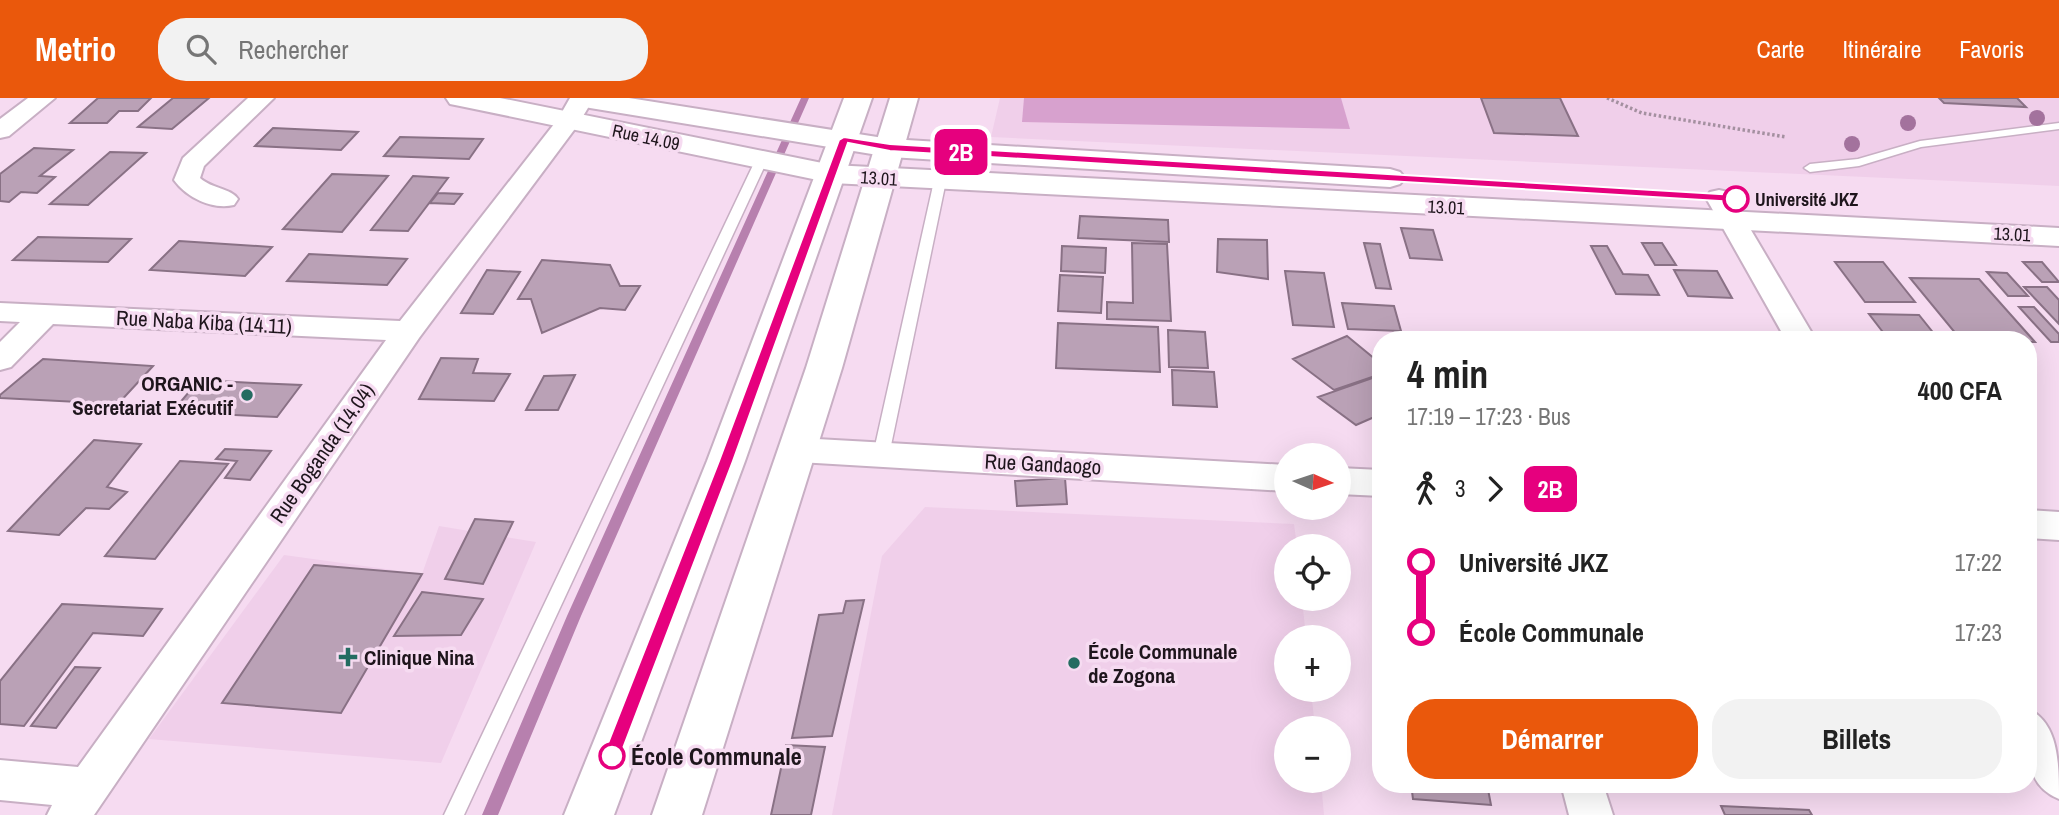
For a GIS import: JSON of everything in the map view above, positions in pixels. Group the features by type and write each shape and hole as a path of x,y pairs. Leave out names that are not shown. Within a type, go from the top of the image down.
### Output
{"street":[{"path":"0,131 43,98"},
{"path":"225,199 200,192 187,180 192,163 262,98"},
{"name":"Rue 14.09","path":"460,98 578,104 838,157"},
{"path":"589,815 858,98"},
{"path":"677,815 799,450 904,98"},
{"name":"Rue 14.09","path":"578,104 761,161 838,157"},
{"name":"Rue Boganda (14.04)","path":"77,802 408,331 578,104"},
{"name":"13.01","path":"838,157 886,163 1726,209 2059,237"},
{"name":"13.01","path":"886,163 940,181 1726,209 2059,217"},
{"path":"1726,209 1796,331"},
{"name":"Rue Naba Kiba (14.11)","path":"0,312 408,331"},
{"path":"0,360 45,315"},
{"name":"Rue Gandaogo","path":"799,450 1274,477"},
{"path":"1351,482 1372,483"},
{"path":"2037,525 2059,526"},
{"path":"2037,742 2059,779"},
{"path":"0,780 77,802"},
{"path":"1585,793 1591,815"}],"lane":[{"path":"1810,168 1859,162 1920,144 2059,126"},
{"path":"454,815 761,161"},
{"path":"881,455 940,181"}],"path":[{"path":"1607,98 1642,113 1786,136"}],"shaded area":[{"path":"1000,98 2059,98 2059,186 991,137"},
{"path":"1024,98 1341,98 1350,129 1022,122"},
{"name":"École Communale de Zogona","path":"925,507 1294,524 1295,534 1274,534 1274,611 1303,611 1305,625 1274,625 1274,702 1312,702 1314,716 1274,716 1274,793 1322,793 1324,815 832,815 882,556"},
{"name":"Clinique Nina","path":"439,526 536,542 441,763 149,739 284,555 422,574"}],"building":[{"path":"98,98 151,98 138,111 119,111 107,123 70,123"},
{"path":"173,98 209,98 172,129 138,127"},
{"path":"1481,98 1560,98 1578,136 1494,133"},
{"path":"1939,98 2017,98 2026,107 1944,103"},
{"path":"273,128 358,132 341,150 255,146"},
{"path":"400,137 483,139 469,159 384,156"},
{"path":"34,148 73,150 40,176 55,177 37,193 21,192 9,202 0,201 0,174"},
{"path":"110,152 146,153 88,205 50,204"},
{"path":"332,174 388,176 342,232 283,229"},
{"path":"413,176 448,178 408,231 371,230"},
{"path":"438,193 462,194 454,204 430,203"},
{"path":"1080,216 1168,220 1169,242 1078,238"},
{"path":"1401,228 1433,230 1442,260 1410,258"},
{"path":"38,237 131,239 108,262 13,260"},
{"path":"1218,239 1267,240 1268,279 1217,272"},
{"path":"179,241 272,247 245,276 150,270"},
{"path":"1132,243 1167,244 1171,321 1107,319 1107,302 1133,303"},
{"path":"1364,243 1380,244 1391,289 1376,288"},
{"path":"1642,243 1662,243 1676,265 1655,265"},
{"path":"1062,246 1106,248 1105,273 1061,271"},
{"path":"1591,246 1607,246 1623,274 1648,275 1659,295 1616,294"},
{"path":"309,254 407,259 387,285 287,281"},
{"path":"542,260 610,265 620,286 640,286 625,310 600,308 542,333 531,299 518,299"},
{"path":"1835,262 1883,262 1915,302 1865,302"},
{"path":"2023,262 2042,262 2059,282 2042,282"},
{"path":"487,270 520,272 493,314 461,313"},
{"path":"1674,270 1717,271 1732,298 1688,296"},
{"path":"1285,271 1324,273 1334,327 1293,325"},
{"path":"1987,272 2007,273 2028,296 2008,296"},
{"path":"1060,275 1103,277 1101,313 1058,311"},
{"path":"1910,278 1979,279 2025,331 1954,331"},
{"path":"2024,287 2047,287 2059,300 2059,324"},
{"path":"1342,303 1394,306 1401,331 1348,329"},
{"path":"2019,307 2034,307 2059,334 2059,342 2051,342"},
{"path":"1869,314 1919,315 1932,331 1882,331"},
{"path":"1058,323 1158,327 1160,372 1056,368"},
{"path":"1168,330 1205,332 1208,368 1169,367"},
{"path":"1347,336 1372,357 1372,377 1334,390 1293,359"},
{"path":"441,358 478,359 473,373 510,374 494,401 419,399"},
{"path":"43,359 153,366 118,404 0,398 0,395"},
{"path":"1172,370 1214,372 1217,407 1173,405"},
{"path":"575,375 558,410 526,410 544,376"},
{"path":"1372,378 1372,418 1356,425 1318,397"},
{"path":"199,380 301,385 277,417 172,412"},
{"path":"94,440 141,444 107,487 127,492 109,509 86,508 59,535 8,531"},
{"path":"225,449 271,451 250,480 225,478 237,461 216,459"},
{"path":"180,461 228,464 155,559 105,556"},
{"path":"1065,478 1067,504 1017,506 1015,481"},
{"path":"475,519 513,522 483,584 445,579"},
{"path":"314,565 422,574 341,713 222,703"},
{"path":"422,592 483,599 461,635 394,636"},
{"path":"864,600 832,736 792,738 819,615 843,613 846,601"},
{"path":"62,604 162,609 143,636 93,633 24,726 0,724 0,681"},
{"path":"75,667 100,668 56,728 31,726"},
{"path":"786,745 825,747 811,815 771,815"},
{"path":"1412,793 1489,793 1491,805 1413,799"},
{"path":"1721,806 1809,810 1812,815 1725,815"}],"waterway":[{"path":"490,815 574,616 805,98"}],"bus line":[{"name":"2B","path":"612,756 726,461 844,140 890,148 1736,199"}],"place":[{"name":"Université JKZ","path":"1736,199"},
{"name":"ORGANIC - Secretariat Exécutif","path":"247,395"},
{"name":"Clinique Nina","path":"348,657"},
{"name":"École Communale de Zogona","path":"1074,663"},
{"name":"École Communale","path":"612,756"}]}
